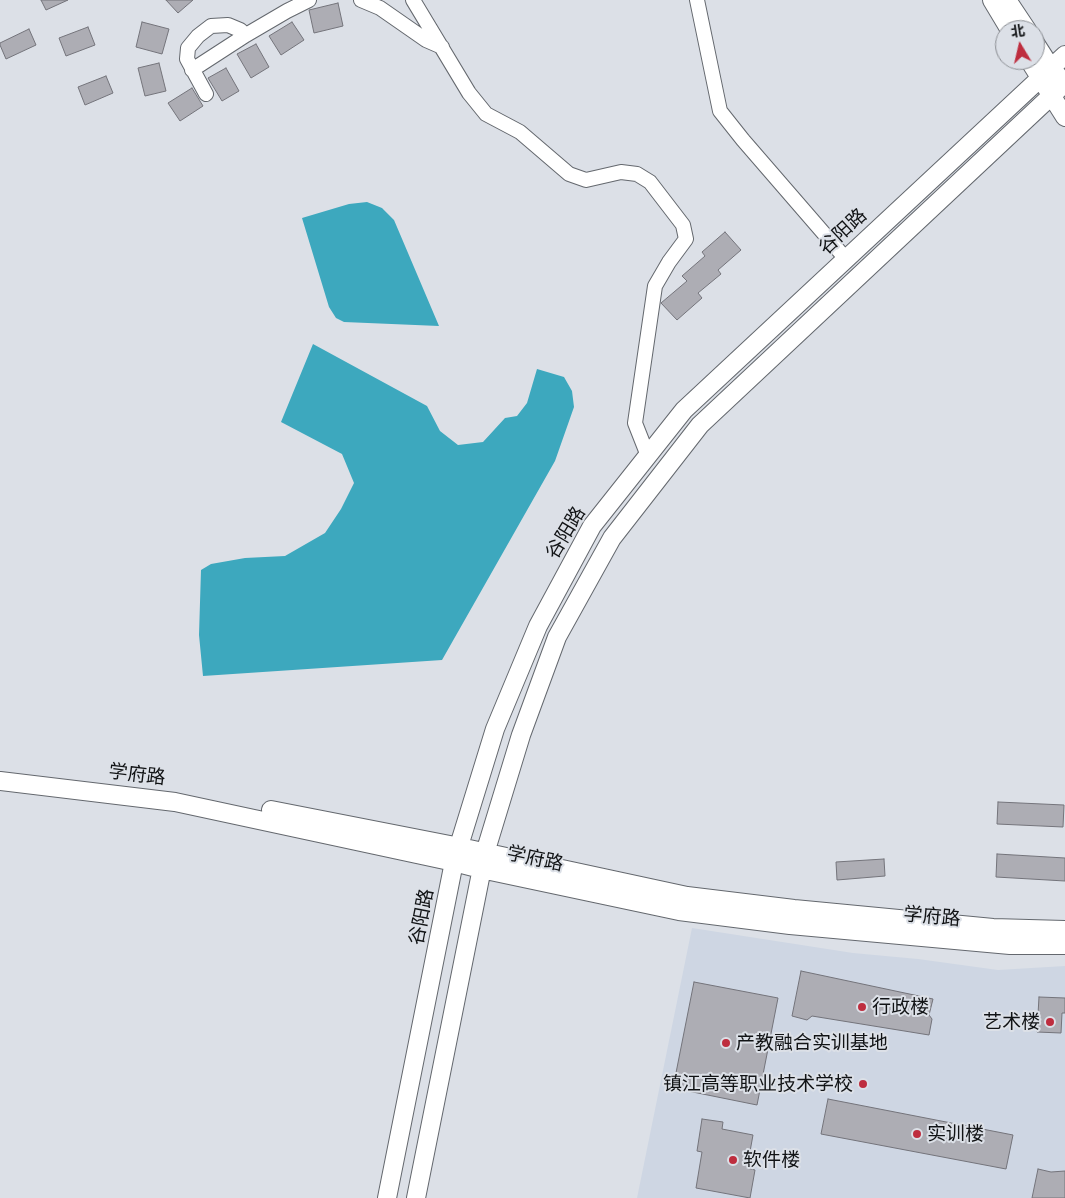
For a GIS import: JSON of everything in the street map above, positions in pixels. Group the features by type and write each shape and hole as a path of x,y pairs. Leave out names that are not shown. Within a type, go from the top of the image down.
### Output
{"main road":[{"path":"992,0 1004,20"},
{"path":"1007,0 1020,20"},
{"name":"谷阳路","path":"387,1198 457,854 495,729 538,626 592,526 684,410 1065,56"},
{"path":"1042,70 1062,87 1065,117"},
{"path":"416,1198 483,861 521,735 557,637 612,538 700,425 1062,87"},
{"name":"学府路","path":"0,770 173,792 457,854 688,912 790,926 1010,945 1065,945"},
{"name":"学府路","path":"0,781 175,802 457,854"},
{"name":"学府路","path":"483,861 687,896 794,909 993,928 1065,930"}],"lane":[{"path":"192,70 246,35 309,0"},
{"path":"361,0 380,8 426,40 442,47"},
{"path":"413,0 469,93 486,114 520,132 568,174 586,180 621,172 637,174 650,182 684,225 686,239 669,262 655,286 635,423 648,456"},
{"path":"696,0 720,111 846,259"},
{"path":"206,94 187,60 188,48 198,36 211,26 228,25 246,35"}],"shaded area":[{"name":"镇江高等职业技术学校","path":"692,928 853,953 918,959 998,970 1065,966 1065,1198 637,1198"}],"water":[{"path":"367,202 382,208 394,220 439,326 344,322 336,318 329,307 302,218 349,204"},
{"path":"313,344 427,406 440,431 458,445 483,442 505,418 517,416 527,403 537,369 564,377 572,391 574,407 555,461 442,660 203,676 199,635 201,570 211,564 245,558 285,556 325,533 341,509 354,483 342,454 281,422"}],"building":[{"path":"41,0 68,0 46,10"},
{"path":"166,0 193,0 178,13"},
{"path":"338,3 343,26 314,33 309,10"},
{"path":"142,22 169,29 162,54 136,47"},
{"path":"292,22 304,40 281,55 269,36"},
{"path":"88,27 95,45 66,56 59,38"},
{"path":"29,29 36,45 6,59 0,43"},
{"path":"256,44 269,67 251,78 237,54"},
{"path":"159,63 166,91 145,96 138,68"},
{"path":"226,68 239,91 222,101 208,78"},
{"path":"106,76 113,93 85,105 78,87"},
{"path":"192,88 203,106 180,121 168,103"},
{"path":"725,232 741,250 718,270 721,274 698,293 702,298 677,320 661,303 687,281 682,276 705,256 702,252"},
{"path":"998,802 1064,805 1063,827 997,824"},
{"path":"997,854 1065,858 1065,881 996,877"},
{"path":"884,859 885,876 837,880 836,862"},
{"name":"行政楼","path":"801,971 933,999 929,1015 932,1019 929,1035 812,1016 807,1020 792,1016"},
{"name":"产教融合实训基地","path":"694,982 778,998 757,1105 673,1088"},
{"name":"艺术楼","path":"1039,997 1065,998 1065,1013 1062,1013 1061,1033 1037,1032"},
{"name":"实训楼","path":"828,1099 1013,1135 1006,1169 821,1134"},
{"name":"软件楼","path":"702,1119 723,1122 722,1129 753,1135 747,1168 755,1170 750,1198 696,1188 702,1152 697,1151"},
{"path":"1038,1169 1051,1172 1065,1171 1065,1198 1032,1198"}],"place":[{"name":"行政楼","path":"862,1007"},
{"name":"艺术楼","path":"1050,1022"},
{"name":"产教融合实训基地","path":"726,1043"},
{"name":"镇江高等职业技术学校","path":"863,1084"},
{"name":"实训楼","path":"917,1134"},
{"name":"软件楼","path":"733,1160"}]}
